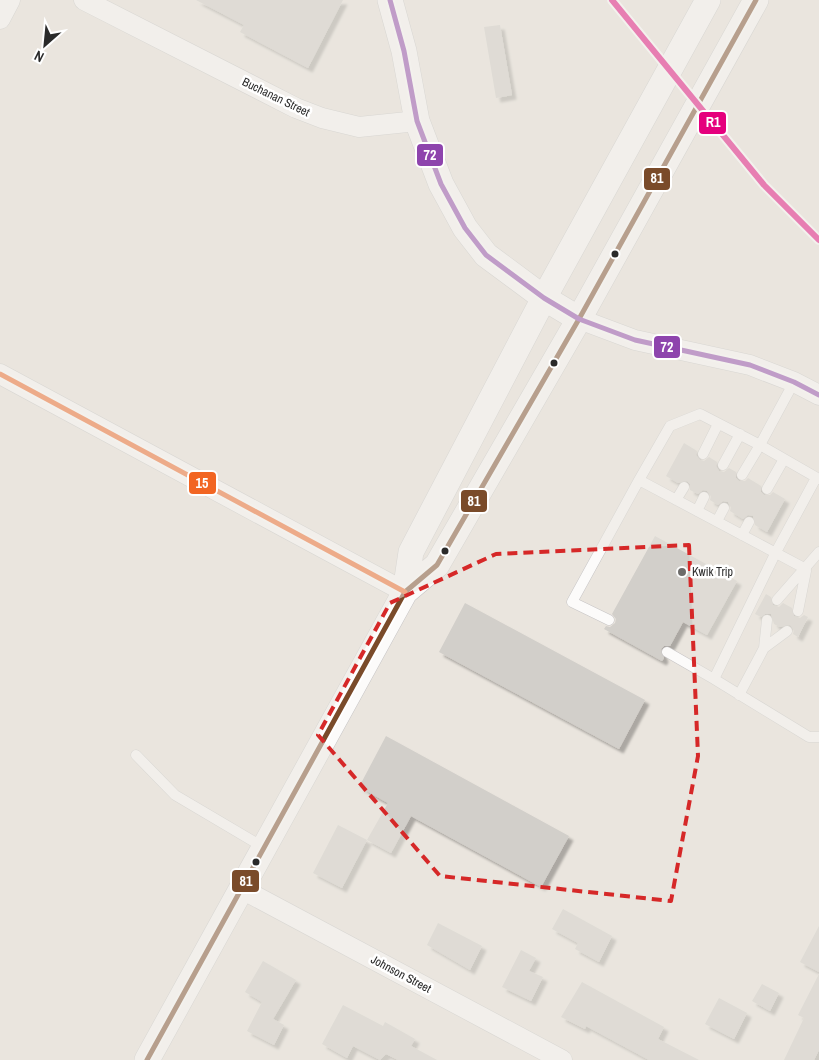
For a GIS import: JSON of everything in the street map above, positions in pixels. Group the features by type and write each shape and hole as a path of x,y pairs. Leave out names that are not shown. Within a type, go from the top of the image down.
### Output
{"street":[{"path":"0,19 10,0"},
{"name":"Buchanan Street","path":"84,0 296,108 322,118 359,127 417,121"},
{"path":"390,0 404,51 417,121 441,184 465,228 486,254 544,298 579,318 635,340 750,365 794,382 819,395"},
{"path":"147,1060 240,888 405,592 411,552 544,298 708,0"},
{"path":"405,592 437,565 579,318 756,0"},
{"path":"0,374 405,592"},
{"name":"Johnson Street","path":"240,888 562,1060"}],"lane":[{"path":"742,475 794,382"},
{"path":"609,620 572,602 670,426 700,414 784,458 818,478 776,552 714,679"},
{"path":"703,454 718,424"},
{"path":"723,465 740,434"},
{"path":"767,489 784,458"},
{"path":"639,480 806,569"},
{"path":"676,500 684,486"},
{"path":"697,510 704,497"},
{"path":"717,521 724,508"},
{"path":"742,534 749,522"},
{"path":"777,600 819,552"},
{"path":"798,611 806,569"},
{"path":"739,695 764,648 767,620"},
{"path":"764,648 787,631"},
{"path":"667,652 809,737 819,737"},
{"path":"136,755 175,795 263,847"}],"highlighted area":[{"path":"689,545 698,756 671,901 440,876 318,735 390,603 496,554"}],"building":[{"path":"196,0 343,0 308,68 240,32 244,25"},
{"path":"500,25 512,95 496,98 484,27"},
{"path":"684,443 697,451 696,455 700,460 704,461 709,457 717,462 716,466 719,471 724,472 729,468 736,472 736,478 739,481 745,481 748,478 761,486 761,492 764,495 770,495 773,492 785,499 767,532 755,525 753,516 748,515 743,519 730,511 731,507 728,502 723,501 718,505 710,500 711,496 707,491 703,490 698,494 690,490 690,484 687,481 678,483 666,476"},
{"path":"655,536 737,581 707,635 683,622 670,646 664,646 661,649 664,658 662,661 604,629 606,626 610,627 615,623 616,619 612,614"},
{"path":"766,594 771,597 773,605 779,607 783,603 792,608 794,616 800,618 804,615 808,617 798,637 793,634 794,630 790,625 780,627 774,624 771,614 765,614 761,617 755,614"},
{"path":"465,603 645,700 619,749 439,652"},
{"path":"386,736 569,836 541,887 411,816 391,853 367,840 388,803 359,787"},
{"path":"338,825 367,840 342,888 313,873"},
{"path":"563,909 612,936 599,962 575,949 578,943 552,929"},
{"path":"438,923 482,946 470,970 427,945"},
{"path":"819,926 819,972 800,962"},
{"path":"521,950 536,958 529,971 543,977 531,1001 502,987"},
{"path":"263,961 296,980 273,1019 284,1025 274,1045 247,1031 262,1002 245,992"},
{"path":"819,974 819,1050 814,1060 784,1060 804,1018 798,1015"},
{"path":"582,982 664,1027 658,1039 699,1060 649,1060 586,1026 585,1029 561,1017"},
{"path":"762,984 779,993 770,1011 752,1001"},
{"path":"719,998 747,1013 734,1039 705,1024"},
{"path":"343,1005 383,1026 385,1022 415,1039 411,1046 437,1060 398,1060 386,1054 380,1060 353,1046 347,1058 322,1044"}],"railway":[{"path":"612,0 764,185 819,240"}],"transit line":[{"name":"72","path":"390,0 404,51 417,121 441,184 465,228 486,255 544,298 579,319 635,340 750,365 794,382 819,395"},
{"name":"R1","path":"612,0 764,185 819,240"},
{"name":"81","path":"147,1060 405,592 437,565 579,319 756,0"},
{"name":"15","path":"0,374 405,592"}],"place":[{"name":"Kwik Trip","path":"682,572"}]}
